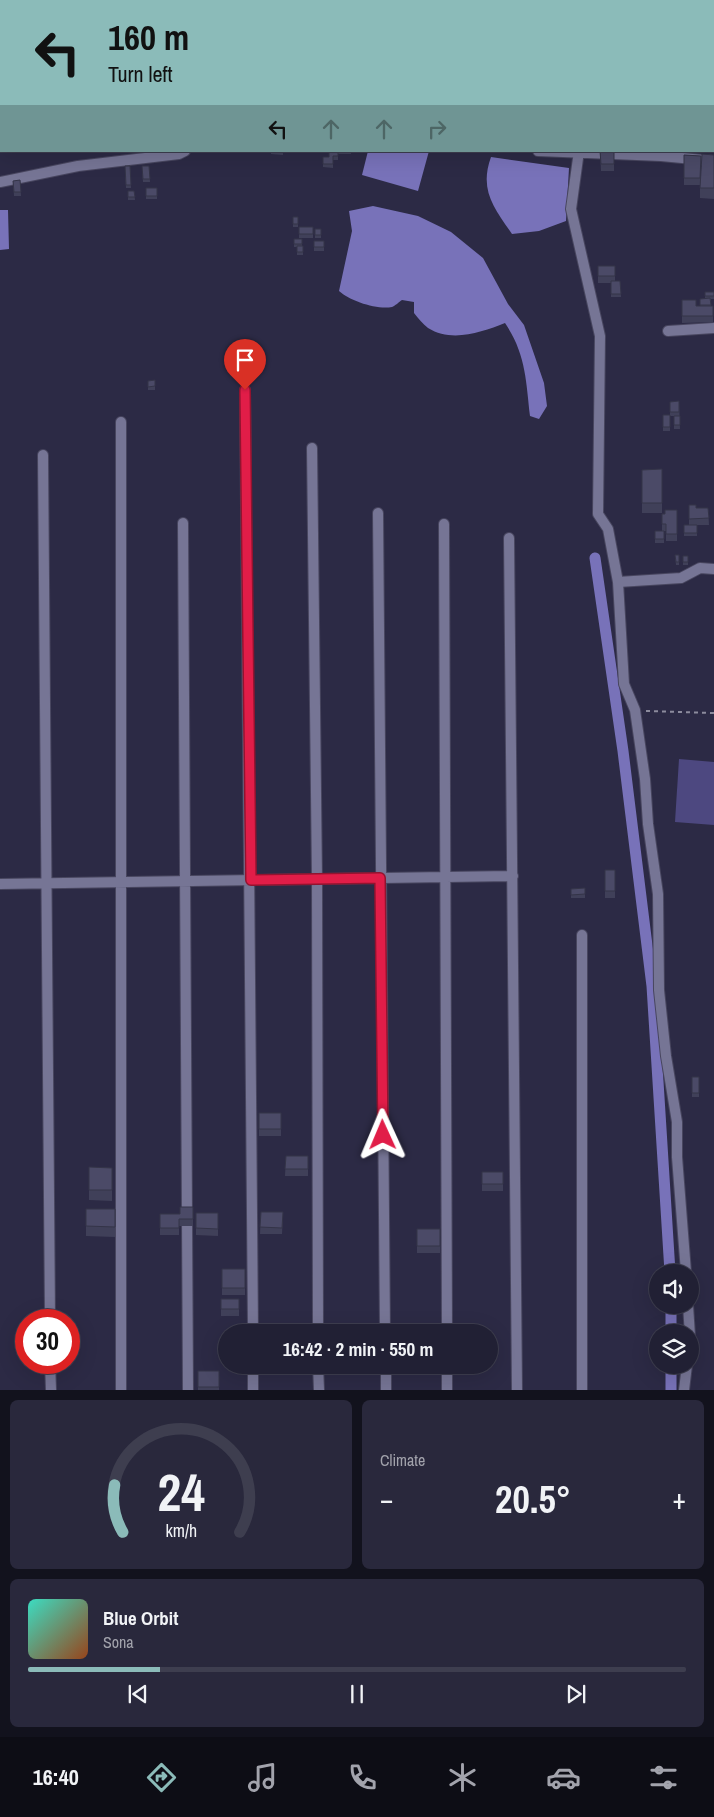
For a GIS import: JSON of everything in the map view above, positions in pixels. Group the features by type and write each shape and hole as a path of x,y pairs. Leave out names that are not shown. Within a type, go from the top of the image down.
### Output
{"street":[{"path":"0,182 78,166 180,154 183,152"},
{"path":"558,152 661,156 714,161"},
{"path":"578,153 571,209 600,336 598,514 608,529 618,582 624,684 635,710 658,894 660,990 666,1056 677,1122 676,1157 685,1264"},
{"path":"668,331 714,328"},
{"path":"245,390 251,880 253,1324"},
{"path":"120,422 120,1390"},
{"path":"312,448 317,879 318,1324"},
{"path":"43,455 48,884 50,1309"},
{"path":"378,513 380,878 386,1324"},
{"path":"183,523 188,1390"},
{"path":"444,524 447,1324"},
{"path":"509,538 517,1390"},
{"path":"618,582 681,578 700,568 714,569"},
{"path":"0,884 513,876"},
{"path":"582,935 582,1390"},
{"path":"50,1374 51,1390"},
{"path":"253,1374 253,1390"},
{"path":"318,1374 318,1390"},
{"path":"386,1374 386,1390"},
{"path":"447,1374 447,1390"},
{"path":"684,1390 686,1374"}],"path":[{"path":"635,710 714,713"}],"shaded area":[{"path":"368,152 429,152 418,191 362,175"},
{"path":"491,157 569,168 566,221 539,231 512,234 499,216 490,198 487,179"},
{"path":"373,206 418,216 451,232 483,258 508,304 524,325 544,383 547,406 539,419 530,416 524,368 512,334 505,323 487,330 447,335 424,325 414,313 414,302 402,300 392,307 386,308 372,306 357,301 339,291 352,231 349,211"},
{"path":"0,210 8,210 9,249 0,250"},
{"path":"679,759 714,762 714,825 675,822"}],"building":[{"path":"329,152 338,152 338,156 333,156 333,164 323,164 323,157 329,157"},
{"path":"600,152 614,152 614,164 601,164"},
{"path":"702,154 714,155 714,188 700,188"},
{"path":"684,155 701,156 700,178 684,178"},
{"path":"125,166 130,166 131,185 126,185"},
{"path":"142,166 149,166 150,179 143,179"},
{"path":"20,180 21,192 14,192 13,181"},
{"path":"146,188 157,188 157,196 146,196"},
{"path":"128,191 134,191 135,197 128,197"},
{"path":"293,217 298,217 298,224 293,224"},
{"path":"299,227 313,227 313,234 299,234"},
{"path":"315,229 321,229 321,235 315,235"},
{"path":"294,239 302,239 302,244 294,244"},
{"path":"314,241 324,241 324,247 314,247"},
{"path":"297,246 303,246 303,252 297,252"},
{"path":"598,266 615,266 615,276 598,276"},
{"path":"611,281 620,281 621,294 611,294"},
{"path":"705,292 714,292 714,296 705,296"},
{"path":"710,298 711,305 700,305 700,299"},
{"path":"682,300 696,300 696,306 713,306 713,316 682,316"},
{"path":"155,380 155,386 148,387 148,381"},
{"path":"679,401 679,412 670,412 670,402"},
{"path":"663,415 670,415 670,427 663,427"},
{"path":"674,416 680,416 680,425 674,425"},
{"path":"662,469 662,503 642,503 642,470"},
{"path":"689,505 696,505 696,508 708,508 709,518 689,519"},
{"path":"665,510 677,510 677,534 666,534 666,524 662,524 662,514 665,514"},
{"path":"684,525 697,525 697,533 684,533"},
{"path":"655,531 664,531 664,539 655,539"},
{"path":"675,555 679,555 679,562 676,562"},
{"path":"683,556 688,556 688,562 683,562"},
{"path":"605,870 615,870 615,891 605,891"},
{"path":"585,888 585,894 571,895 571,889"},
{"path":"692,1077 699,1077 699,1093 692,1093"},
{"path":"259,1113 281,1113 281,1129 259,1129"},
{"path":"286,1156 308,1156 308,1169 285,1169"},
{"path":"89,1167 112,1168 112,1190 89,1190"},
{"path":"482,1172 503,1172 503,1184 482,1184"},
{"path":"180,1207 193,1207 193,1219 179,1219 179,1228 160,1228 160,1214 180,1214"},
{"path":"86,1209 115,1209 115,1227 86,1226"},
{"path":"261,1212 283,1212 282,1228 260,1227"},
{"path":"196,1213 218,1213 218,1229 196,1228"},
{"path":"417,1229 440,1229 440,1246 417,1246"},
{"path":"222,1269 245,1269 245,1288 222,1288"},
{"path":"221,1299 239,1299 239,1309 221,1309"},
{"path":"198,1371 218,1371 219,1387 198,1387"}],"waterway":[{"path":"595,558 623,751 652,986 669,1264"},
{"path":"671,1314 671,1324"},
{"path":"671,1374 671,1390"}],"route":[{"path":"245,390 251,880 380,878 383,1135"}]}
